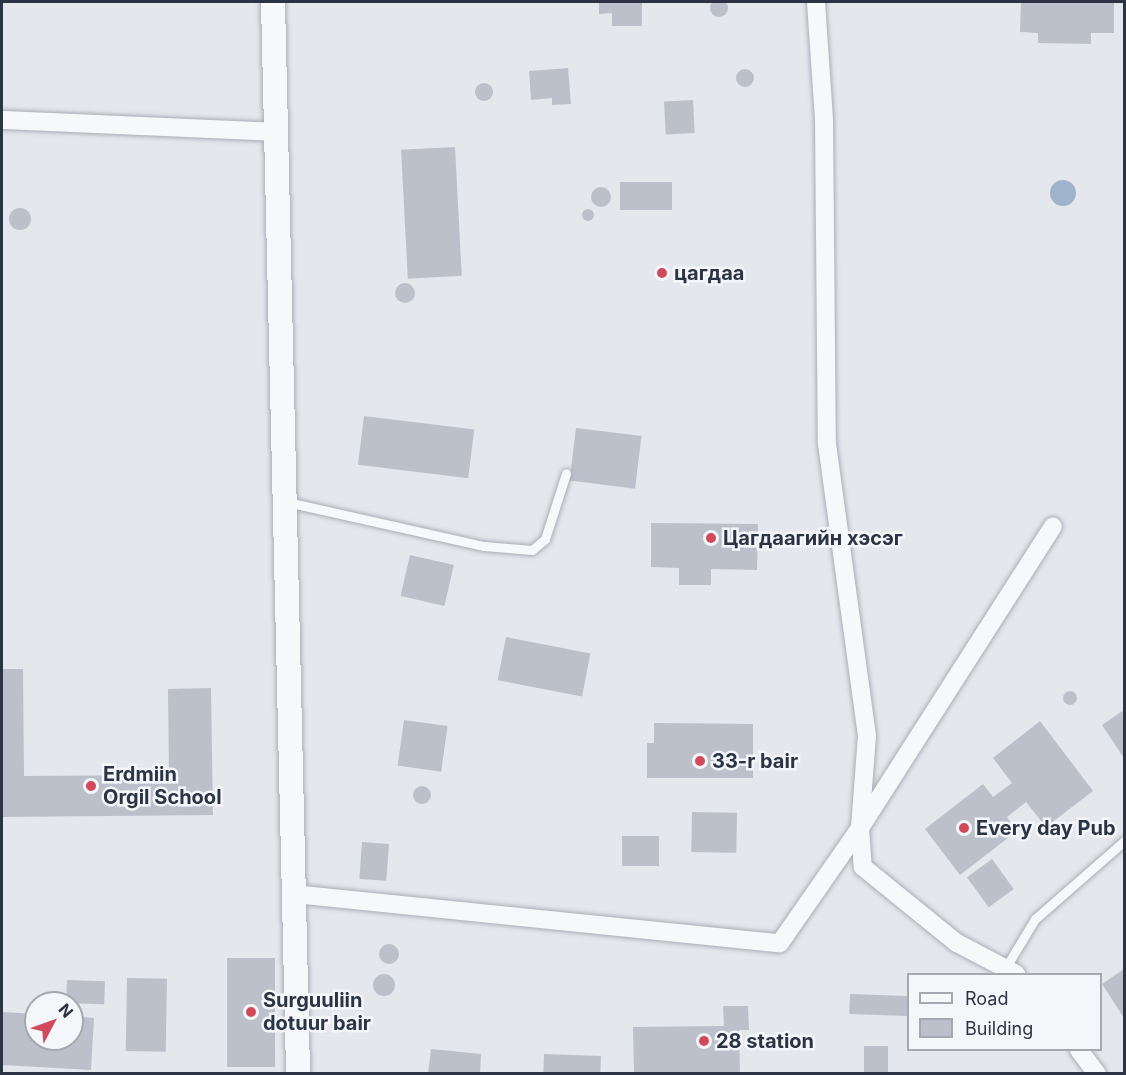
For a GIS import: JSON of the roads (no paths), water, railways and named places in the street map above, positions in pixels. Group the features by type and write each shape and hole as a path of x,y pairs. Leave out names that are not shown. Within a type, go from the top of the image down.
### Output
{"street":[{"path":"273,2 298,1074"},
{"path":"816,2 824,120 827,444 867,736 860,828 863,867 957,944 1011,971"},
{"path":"2,120 276,132"},
{"path":"294,894 780,943 860,828 1053,526"},
{"path":"1080,1051 1096,1074"}],"lane":[{"path":"285,501 484,546 532,550 545,539 566,473"},
{"path":"1011,971 1035,918 1124,842"}],"water":[{"path":"1063,180 1072,184 1076,193 1072,202 1063,206 1054,202 1050,193 1054,184"}],"place":[{"name":"цагдаа","path":"662,273"},
{"name":"Цагдаагийн хэсэг","path":"711,538"},
{"name":"33-r bair","path":"700,761"},
{"name":"Erdmiin Orgil School","path":"91,786"},
{"name":"Every day Pub","path":"964,828"},
{"name":"Surguuliin dotuur bair","path":"251,1012"},
{"name":"28 station","path":"704,1041"}]}
